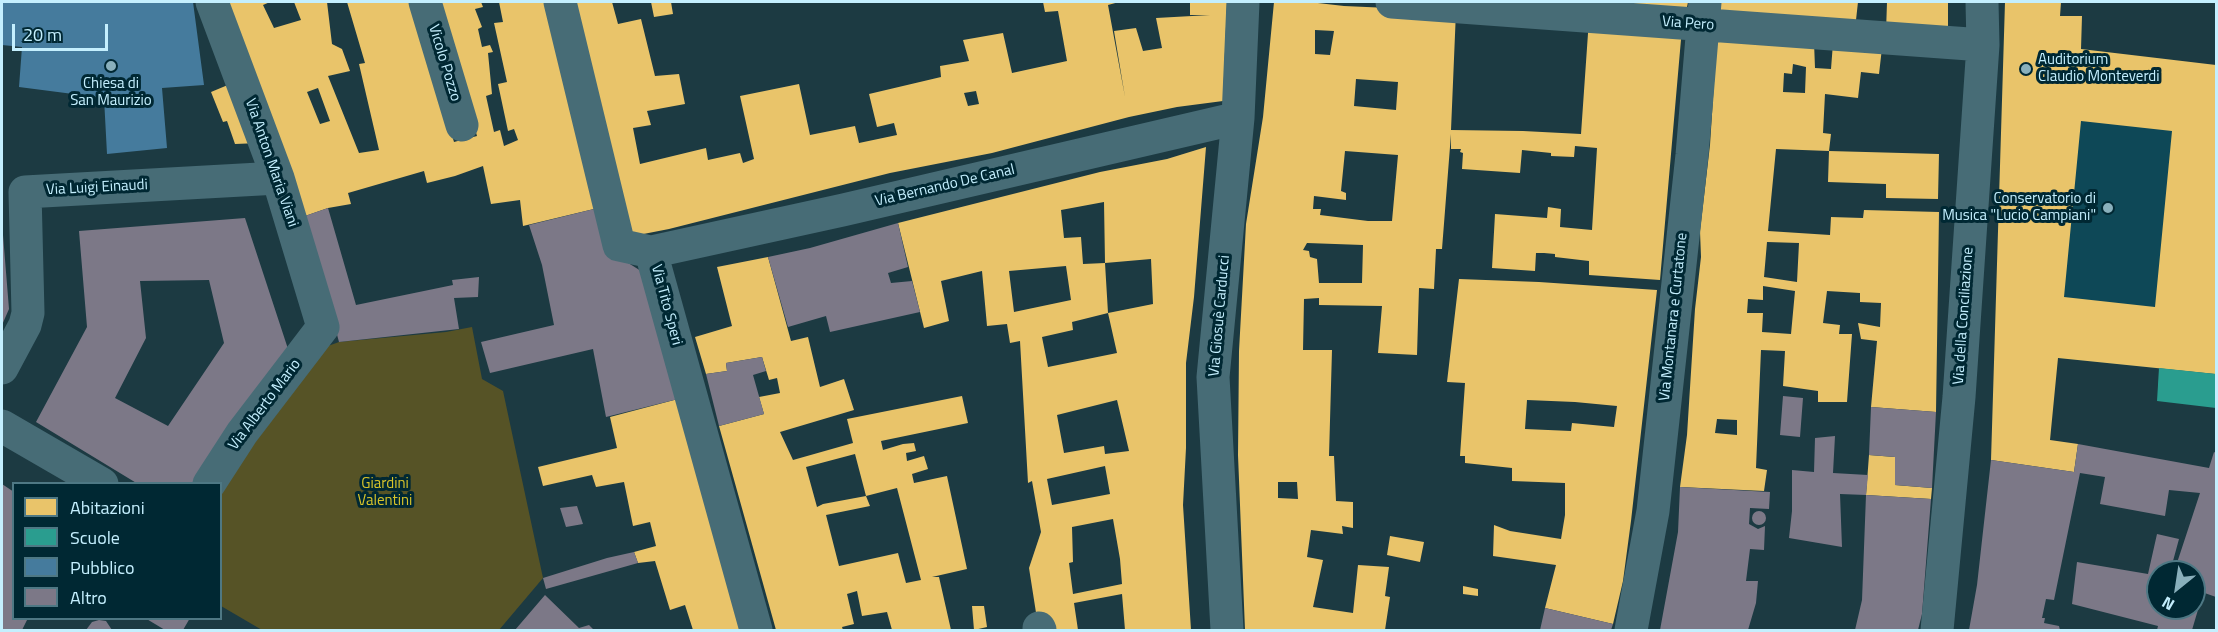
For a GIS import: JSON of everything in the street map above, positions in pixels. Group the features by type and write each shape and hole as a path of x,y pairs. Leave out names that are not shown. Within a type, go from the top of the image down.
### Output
{"street":[{"name":"Via Anton Maria Viani","path":"213,2 278,178 323,327"},
{"name":"Vicolo Pozzo","path":"425,2 462,125"},
{"name":"Via Tito Speri","path":"560,2 619,245 651,252 756,630"},
{"name":"Via Giosuè Carducci","path":"1227,630 1213,377 1238,118 1242,2"},
{"name":"Via Pero","path":"1392,2 1703,13 1983,45"},
{"name":"Via della Conciliazione","path":"1937,630 1959,397 1983,45 1982,2"},
{"name":"Via Montanara e Curtatone","path":"1631,630 1653,511 1692,155 1703,13"},
{"name":"Via Bernando De Canal","path":"651,252 1238,118"},
{"name":"Via Luigi Einaudi","path":"2,368 25,325 28,313 24,192 278,178"},
{"name":"Via Alberto Mario","path":"210,482 242,433 323,327"},
{"path":"2,426 100,482"}],"shaded area":[{"name":"Conservatorio di Musica \"Lucio Campiani\"","path":"2081,49 2216,67 2215,374 2058,358"}],"green space":[{"name":"Giardini Valentini","path":"472,327 482,379 503,391 543,578 499,630 262,630 222,607 222,486 328,346 339,342 446,332"}],"building: Abitazioni":[{"path":"224,2 270,2 263,5 274,28 301,20 294,2 327,2 332,44 342,49 350,71 328,76 359,153 379,150 359,64 365,63 347,2 413,2 454,142 477,136 440,2 481,2 483,7 475,9 482,27 478,29 482,47 490,45 493,52 488,53 492,94 486,96 494,132 500,130 504,146 518,140 514,129 508,131 498,84 507,82 494,23 503,22 499,2 547,2 598,208 523,226 520,200 491,204 483,166 427,183 424,171 348,193 351,204 328,208 305,216","holes":["318,88 330,121 320,124 307,92"]},
{"path":"573,2 612,2 618,24 641,19 655,76 679,74 685,104 647,111 651,125 633,128 640,164 706,148 708,160 740,153 743,163 754,159 740,96 799,84 810,135 855,126 859,143 897,135 894,123 877,127 869,94 941,77 940,66 969,61 963,40 1003,33 1012,73 1067,61 1058,11 1045,12 1043,2 1119,2 1108,5 1125,97 1114,31 1136,28 1143,51 1162,48 1156,18 1210,15 1190,15 1190,2 1227,2 1223,101 1177,107 1129,117 992,153 890,173 669,229 628,237","holes":["976,91 979,104 968,106 964,93"]},
{"path":"651,2 671,2 673,14 654,17"},
{"path":"1274,2 1456,11 1451,130 1581,134 1589,19 1682,28 1660,280 1589,275 1589,261 1555,257 1555,254 1544,253 1536,253 1535,271 1492,268 1495,214 1547,218 1548,207 1561,209 1560,227 1592,230 1597,148 1575,146 1574,157 1551,156 1551,153 1522,150 1520,173 1462,169 1463,153 1460,152 1461,149 1451,149 1451,134 1442,249 1436,249 1434,289 1419,288 1417,355 1378,353 1382,306 1319,305 1319,298 1304,299 1303,350 1332,350 1329,456 1334,456 1336,501 1353,502 1353,528 1342,526 1343,534 1311,530 1307,557 1323,560 1313,607 1353,613 1358,565 1389,567 1385,596 1390,597 1385,630 1245,630 1238,455 1239,351 1246,224 1263,117","holes":["1315,30 1334,31 1330,55 1315,54","1356,79 1398,82 1396,110 1354,106","1345,151 1398,155 1392,221 1368,221 1320,215 1321,209 1313,209 1314,196 1346,200 1346,193 1341,191","1307,243 1363,245 1362,283 1319,283 1317,259 1310,257 1309,251 1303,250","1278,482 1297,482 1298,499 1278,498"]},
{"path":"1613,2 1688,2 1687,7 1640,7"},
{"path":"1721,2 1858,2 1855,29 1719,21"},
{"path":"1887,2 1948,2 1948,36 1886,32"},
{"name":"Conservatorio di Musica \"Lucio Campiani\"","path":"2005,2 2061,2 2060,16 2082,16 2081,49 2216,65 2215,374 2058,358 2050,440 2078,444 2074,472 1991,460","holes":["2081,121 2172,131 2155,307 2064,297"]},
{"path":"1717,36 1814,42 1815,68 1831,69 1833,43 1882,48 1879,74 1861,72 1858,98 1825,94 1823,133 1831,134 1829,151 1776,149 1768,231 1830,235 1831,217 1863,218 1864,210 1939,212 1936,412 1871,407 1877,341 1861,339 1858,323 1880,327 1881,303 1860,302 1860,293 1827,291 1823,323 1840,325 1839,334 1852,334 1847,402 1818,402 1818,391 1783,386 1785,351 1761,350 1756,468 1767,470 1764,491 1680,487 1687,435 1695,309 1701,257 1700,231 1710,145","holes":["1793,64 1806,67 1805,93 1783,92 1784,73 1792,74","1767,242 1799,243 1797,282 1764,277","1763,286 1795,291 1791,334 1762,332 1763,313 1747,313 1748,299 1763,300","1717,419 1737,420 1737,435 1715,433"]},
{"path":"235,82 259,143 235,144 227,121 223,122 211,92"},
{"path":"1206,147 1194,297 1186,363 1183,505 1191,630 1125,630 1122,594 1074,603 1078,630 1050,630 1037,619 1029,568 1041,532 1032,481 1028,483 1020,341 1010,343 1007,324 987,326 982,271 941,281 949,321 924,328 898,223 1100,172 1167,159","holes":["1104,202 1105,263 1083,264 1081,237 1064,238 1061,210","1151,259 1153,304 1108,313 1105,263","1066,266 1071,300 1014,312 1009,271","1108,313 1117,353 1048,367 1042,337 1073,330 1072,322","1117,400 1129,451 1105,454 1104,446 1064,453 1057,415","1105,466 1110,494 1052,505 1047,479","1113,519 1122,584 1073,594 1069,563 1073,562 1072,527"]},
{"path":"1829,151 1939,154 1938,199 1886,198 1886,184 1828,182"},
{"path":"768,257 791,341 808,337 820,387 844,379 854,410 780,432 793,460 853,443 847,419 962,396 968,423 881,441 883,450 914,443 916,451 906,453 907,461 924,456 928,469 912,474 914,483 947,476 967,569 932,577 939,577 951,630 892,630 887,612 862,616 857,591 847,594 854,624 842,627 843,630 776,630 719,426 764,414 759,397 780,393 777,378 769,380 762,357 726,363 727,371 706,374 695,337 732,326 717,267","holes":["855,454 866,496 817,507 806,467","897,488 921,580 906,583 898,553 839,566 826,515 870,506 866,496"]},
{"path":"1459,279 1657,290 1631,521 1623,581 1613,624 1545,608 1556,565 1493,556 1494,525 1510,531 1561,539 1565,515 1565,483 1512,481 1512,468 1465,463 1465,456 1460,456 1465,383 1447,382","holes":["1527,400 1617,406 1614,427 1572,423 1571,431 1525,429"]},
{"path":"678,399 745,630 693,630 685,605 670,610 655,561 638,563 634,552 656,546 650,522 633,526 624,482 596,487 592,475 543,486 538,467 617,448 610,417"},
{"path":"1869,455 1895,457 1895,485 1932,488 1931,499 1866,495"},
{"path":"1390,536 1424,542 1420,562 1387,555"},
{"path":"1463,586 1478,589 1478,596 1463,594"},
{"path":"972,606 984,606 987,627 974,630"}],"building: Scuole":[{"path":"2159,368 2216,374 2216,408 2157,401"}],"building: Pubblico":[{"name":"Chiesa di San Maurizio","path":"2,2 193,2 204,85 162,88 167,148 107,154 104,98 19,87 22,47 2,45"}],"building: Altro":[{"path":"328,208 356,305 453,285 452,280 479,277 478,297 454,298 459,329 339,342 305,216"},
{"path":"598,208 606,249 641,271 678,399 606,417 593,349 490,373 481,342 554,325 542,265 529,225"},
{"path":"245,218 290,355 198,482 135,482 36,422 87,327 79,231","holes":["209,280 224,343 168,426 115,398 146,338 140,281"]},
{"path":"898,223 908,267 888,273 891,283 912,281 920,312 830,332 826,316 788,327 768,257 810,248"},
{"path":"2,235 9,309 2,325"},
{"path":"762,357 766,371 753,375 764,414 719,426 706,374 727,371 726,363"},
{"path":"1783,396 1803,398 1800,437 1780,435"},
{"path":"1871,407 1936,412 1932,488 1895,485 1895,457 1869,455"},
{"path":"1835,436 1833,473 1868,475 1866,495 1840,494 1842,547 1789,538 1792,511 1792,470 1814,472 1815,438"},
{"path":"2078,444 2209,468 2214,452 2216,453 2216,597 2206,594 2206,560 2178,560 2200,493 2169,490 2165,516 2100,504 2105,477 2080,473 2054,600 2046,599 2042,618 2045,618 2044,623 2059,626 2060,630 1969,630 1977,585 1991,460 2074,472"},
{"path":"2,484 12,491 12,620 27,620 22,630 2,630"},
{"path":"1680,487 1770,492 1769,509 1750,508 1749,524 1758,529 1765,526 1764,550 1750,549 1746,581 1758,581 1756,603 1748,630 1660,630 1678,532"},
{"path":"1866,495 1931,499 1922,614 1918,630 1855,630 1862,600"},
{"path":"577,506 583,524 566,527 560,508"},
{"path":"1756,511 1762,511 1766,518 1762,525 1756,525 1752,521 1752,515"},
{"path":"2157,534 2179,539 2173,560 2151,560"},
{"path":"634,552 638,563 546,589 543,578"},
{"path":"2077,562 2146,574 2146,620 2195,620 2192,630 2157,630 2158,626 2072,604"},
{"path":"545,595 579,628 589,625 594,630 515,630"},
{"path":"1545,608 1613,624 1611,630 1540,630"},
{"path":"148,620 189,620 183,630 165,630"},
{"path":"106,621 112,630 86,630 92,622"}],"place":[{"name":"Chiesa di San Maurizio","path":"111,66"},
{"name":"Auditorium Claudio Monteverdi","path":"2026,69"},
{"name":"Conservatorio di Musica \"Lucio Campiani\"","path":"2108,208"}]}
